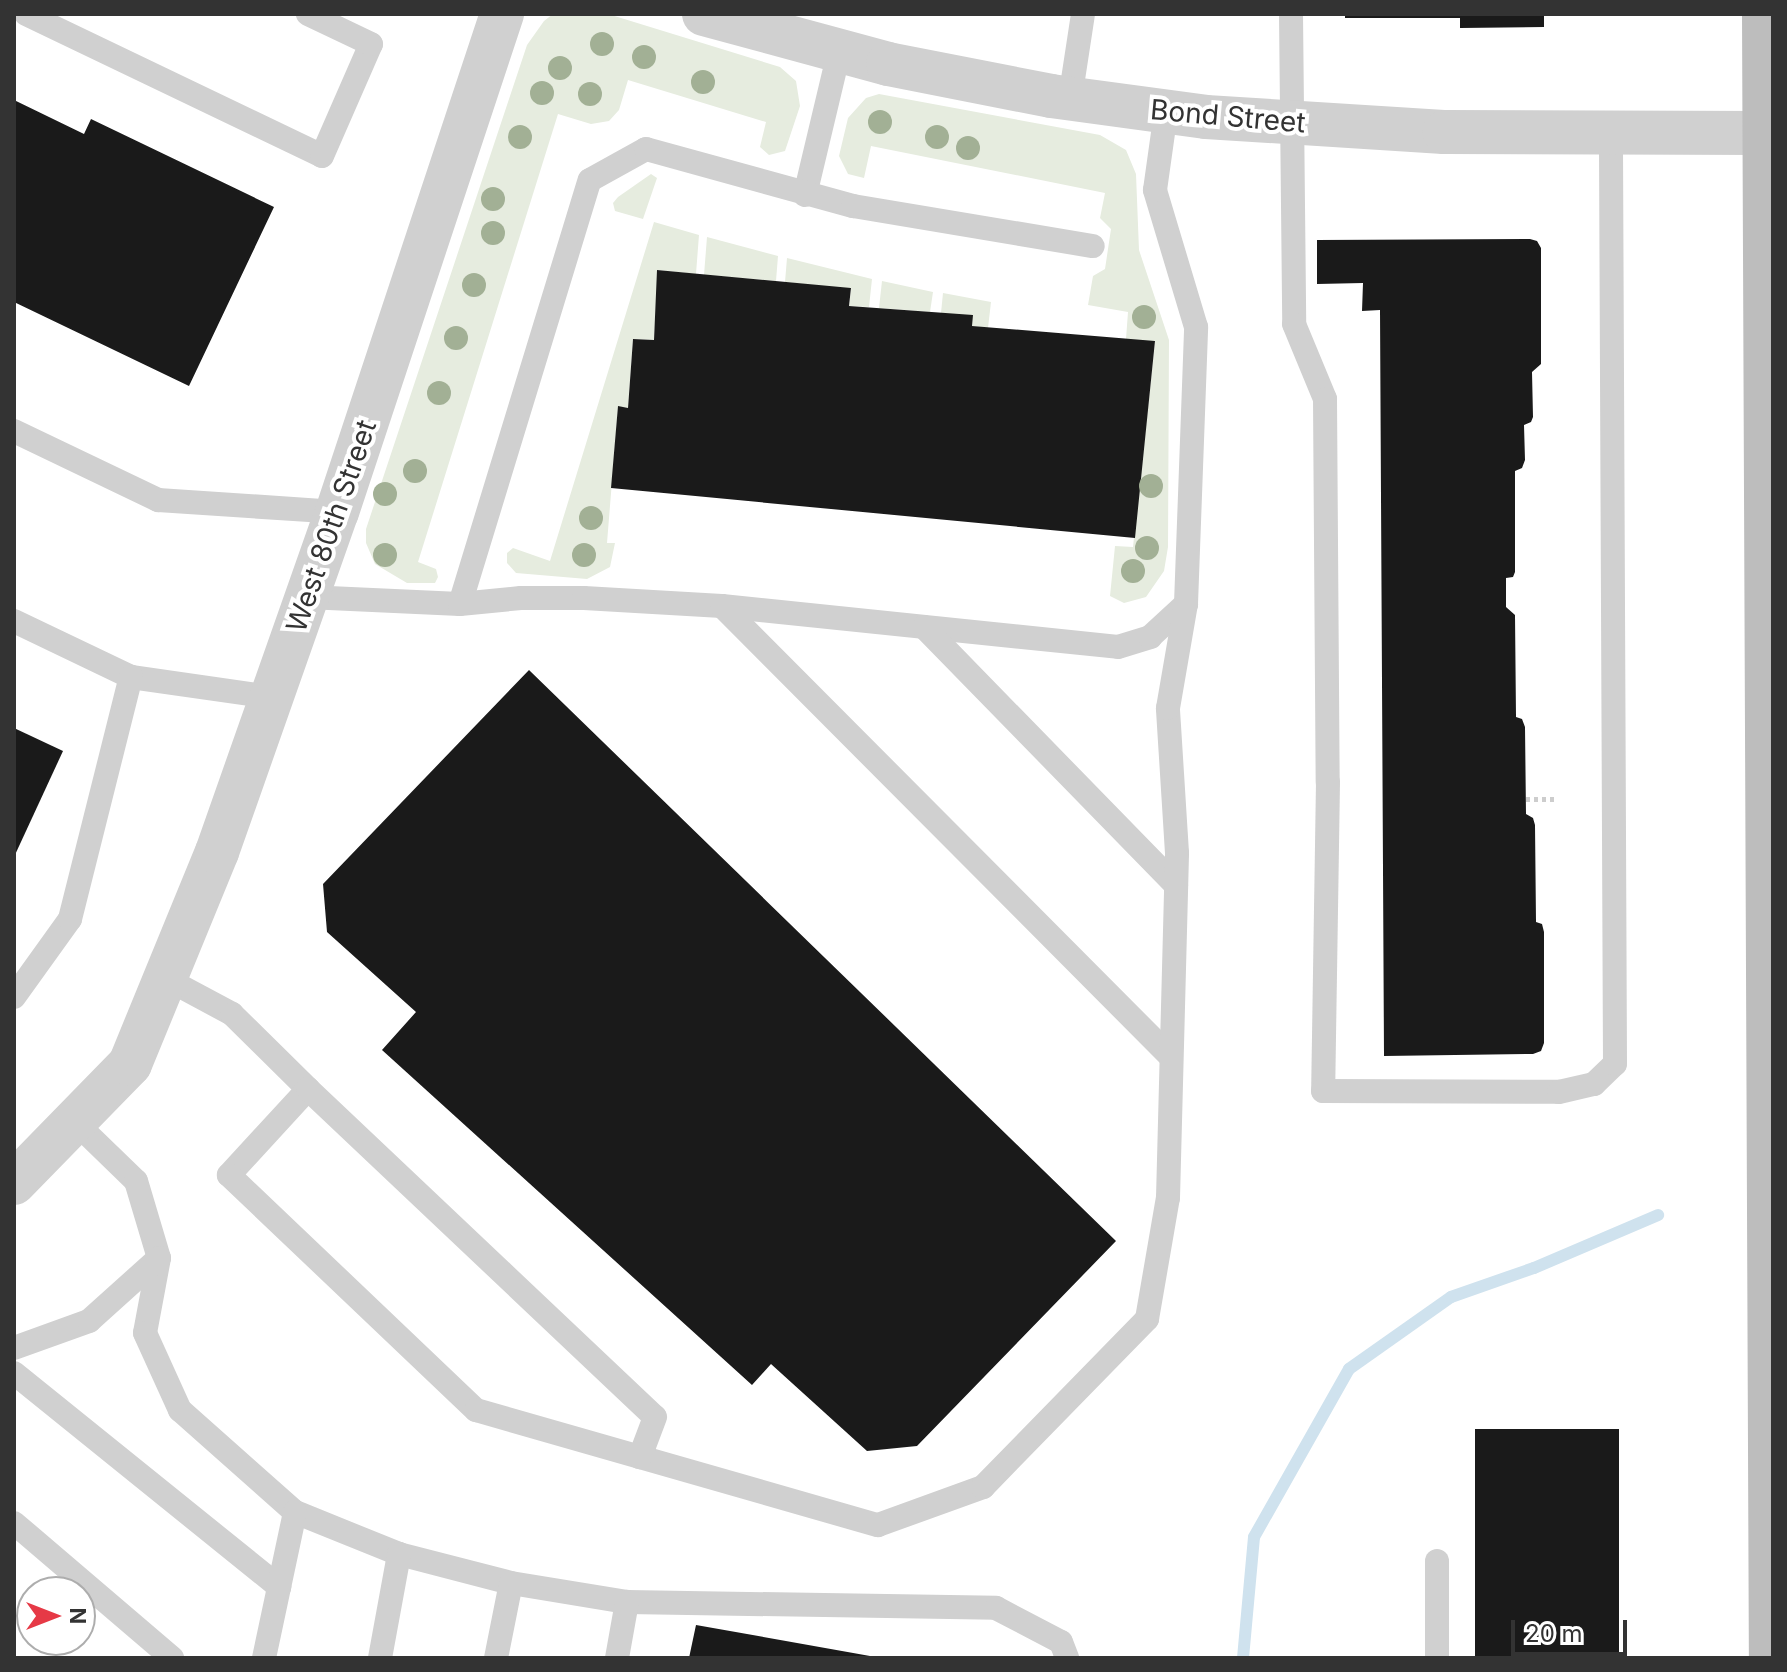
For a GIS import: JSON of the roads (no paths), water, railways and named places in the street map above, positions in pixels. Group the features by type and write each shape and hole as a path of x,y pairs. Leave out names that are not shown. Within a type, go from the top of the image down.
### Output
{"street":[{"name":"West 80th Street","path":"14,1183 130,1064 217,852 272,697 337,512 502,14"},
{"name":"Bond Street","path":"704,14 839,52 1070,99 1166,112 1444,132 1764,133"},
{"path":"1764,14 1769,272 1771,1658"}],"lane":[{"path":"26,14 322,156 371,44 308,14"},
{"path":"1070,99 1083,14"},
{"path":"1291,14 1294,324 1325,399 1328,782 1323,1091 1559,1092 1594,1084 1615,1064 1611,133"},
{"path":"805,195 839,52"},
{"path":"308,1089 229,1175 476,1410 878,1525 983,1487 1147,1319 1168,1198 1176,885 1168,708 1186,604 1196,327 1155,190 1166,112"},
{"path":"460,604 590,180 646,149 805,195 1093,246"},
{"path":"14,431 158,500 337,512"},
{"path":"307,597 460,604 521,598 584,598 722,606 1118,647 1150,637 1186,604"},
{"path":"722,606 1171,1057"},
{"path":"14,621 131,677 272,697"},
{"path":"924,627 1176,885"},
{"path":"14,997 70,919 131,677"},
{"path":"165,978 232,1014 655,1417 640,1457"},
{"path":"74,1121 136,1181 159,1258 145,1333 180,1410 295,1512 399,1554 511,1583 627,1602 996,1608 1061,1642 1067,1658"},
{"path":"14,1348 89,1321 159,1258"},
{"path":"14,1373 279,1587"},
{"path":"264,1658 295,1512"},
{"path":"14,1523 172,1658"},
{"path":"380,1658 399,1554"},
{"path":"1437,1561 1437,1658"},
{"path":"496,1658 511,1583"},
{"path":"617,1658 627,1602"}],"waterway":[{"path":"1243,1658 1254,1537 1349,1369 1451,1297 1534,1268 1658,1215"}]}
